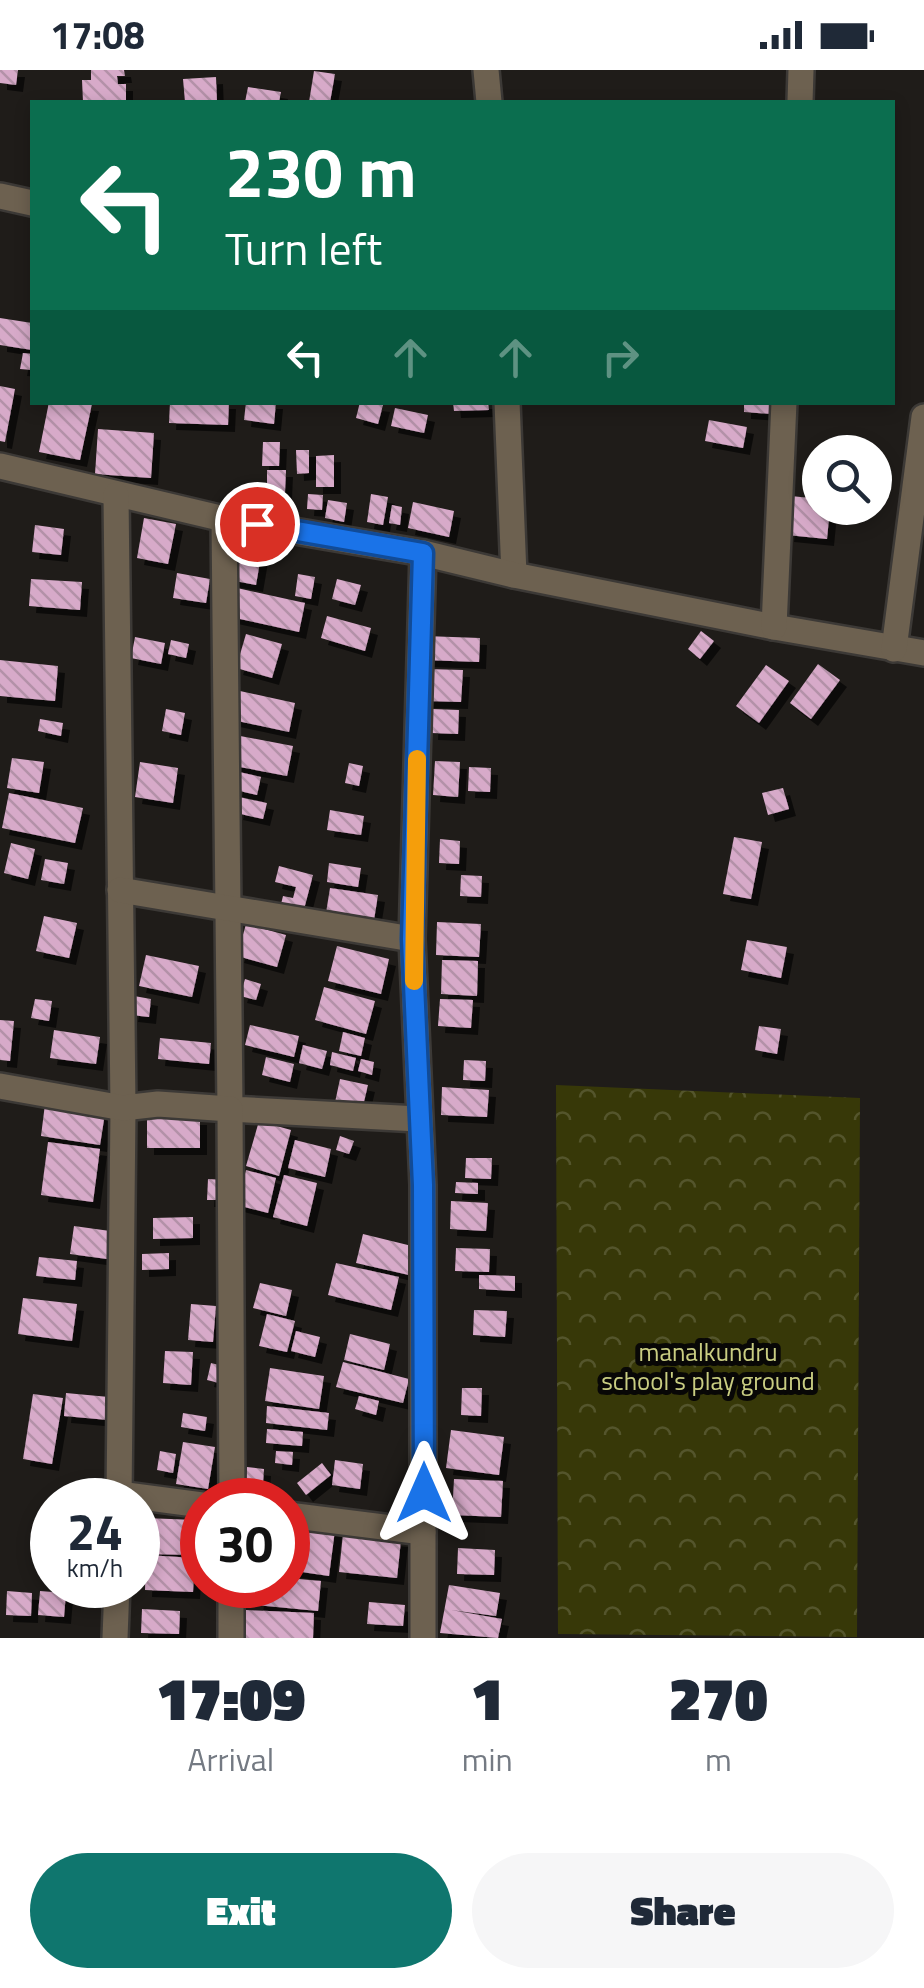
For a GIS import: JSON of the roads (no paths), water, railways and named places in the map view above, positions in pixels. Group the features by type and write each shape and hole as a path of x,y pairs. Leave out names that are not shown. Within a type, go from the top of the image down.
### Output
{"street":[{"path":"486,70 489,100"},
{"path":"800,100 801,70"},
{"path":"0,196 30,203"},
{"path":"506,405 514,575"},
{"path":"774,627 784,405"},
{"path":"894,650 924,417"},
{"path":"0,466 224,519 423,553 774,627 924,653"},
{"path":"116,495 122,1108 119,1478"},
{"path":"224,519 232,1478"},
{"path":"423,553 412,939 423,1185 423,1638"},
{"path":"120,890 412,939"},
{"path":"0,1086 122,1108 158,1104 418,1120"},
{"path":"310,1518 424,1532"},
{"path":"115,1638 116,1608"},
{"path":"231,1608 231,1638"}],"park label":[{"name":"manalkundru school's play ground","path":"708,1366"}]}
